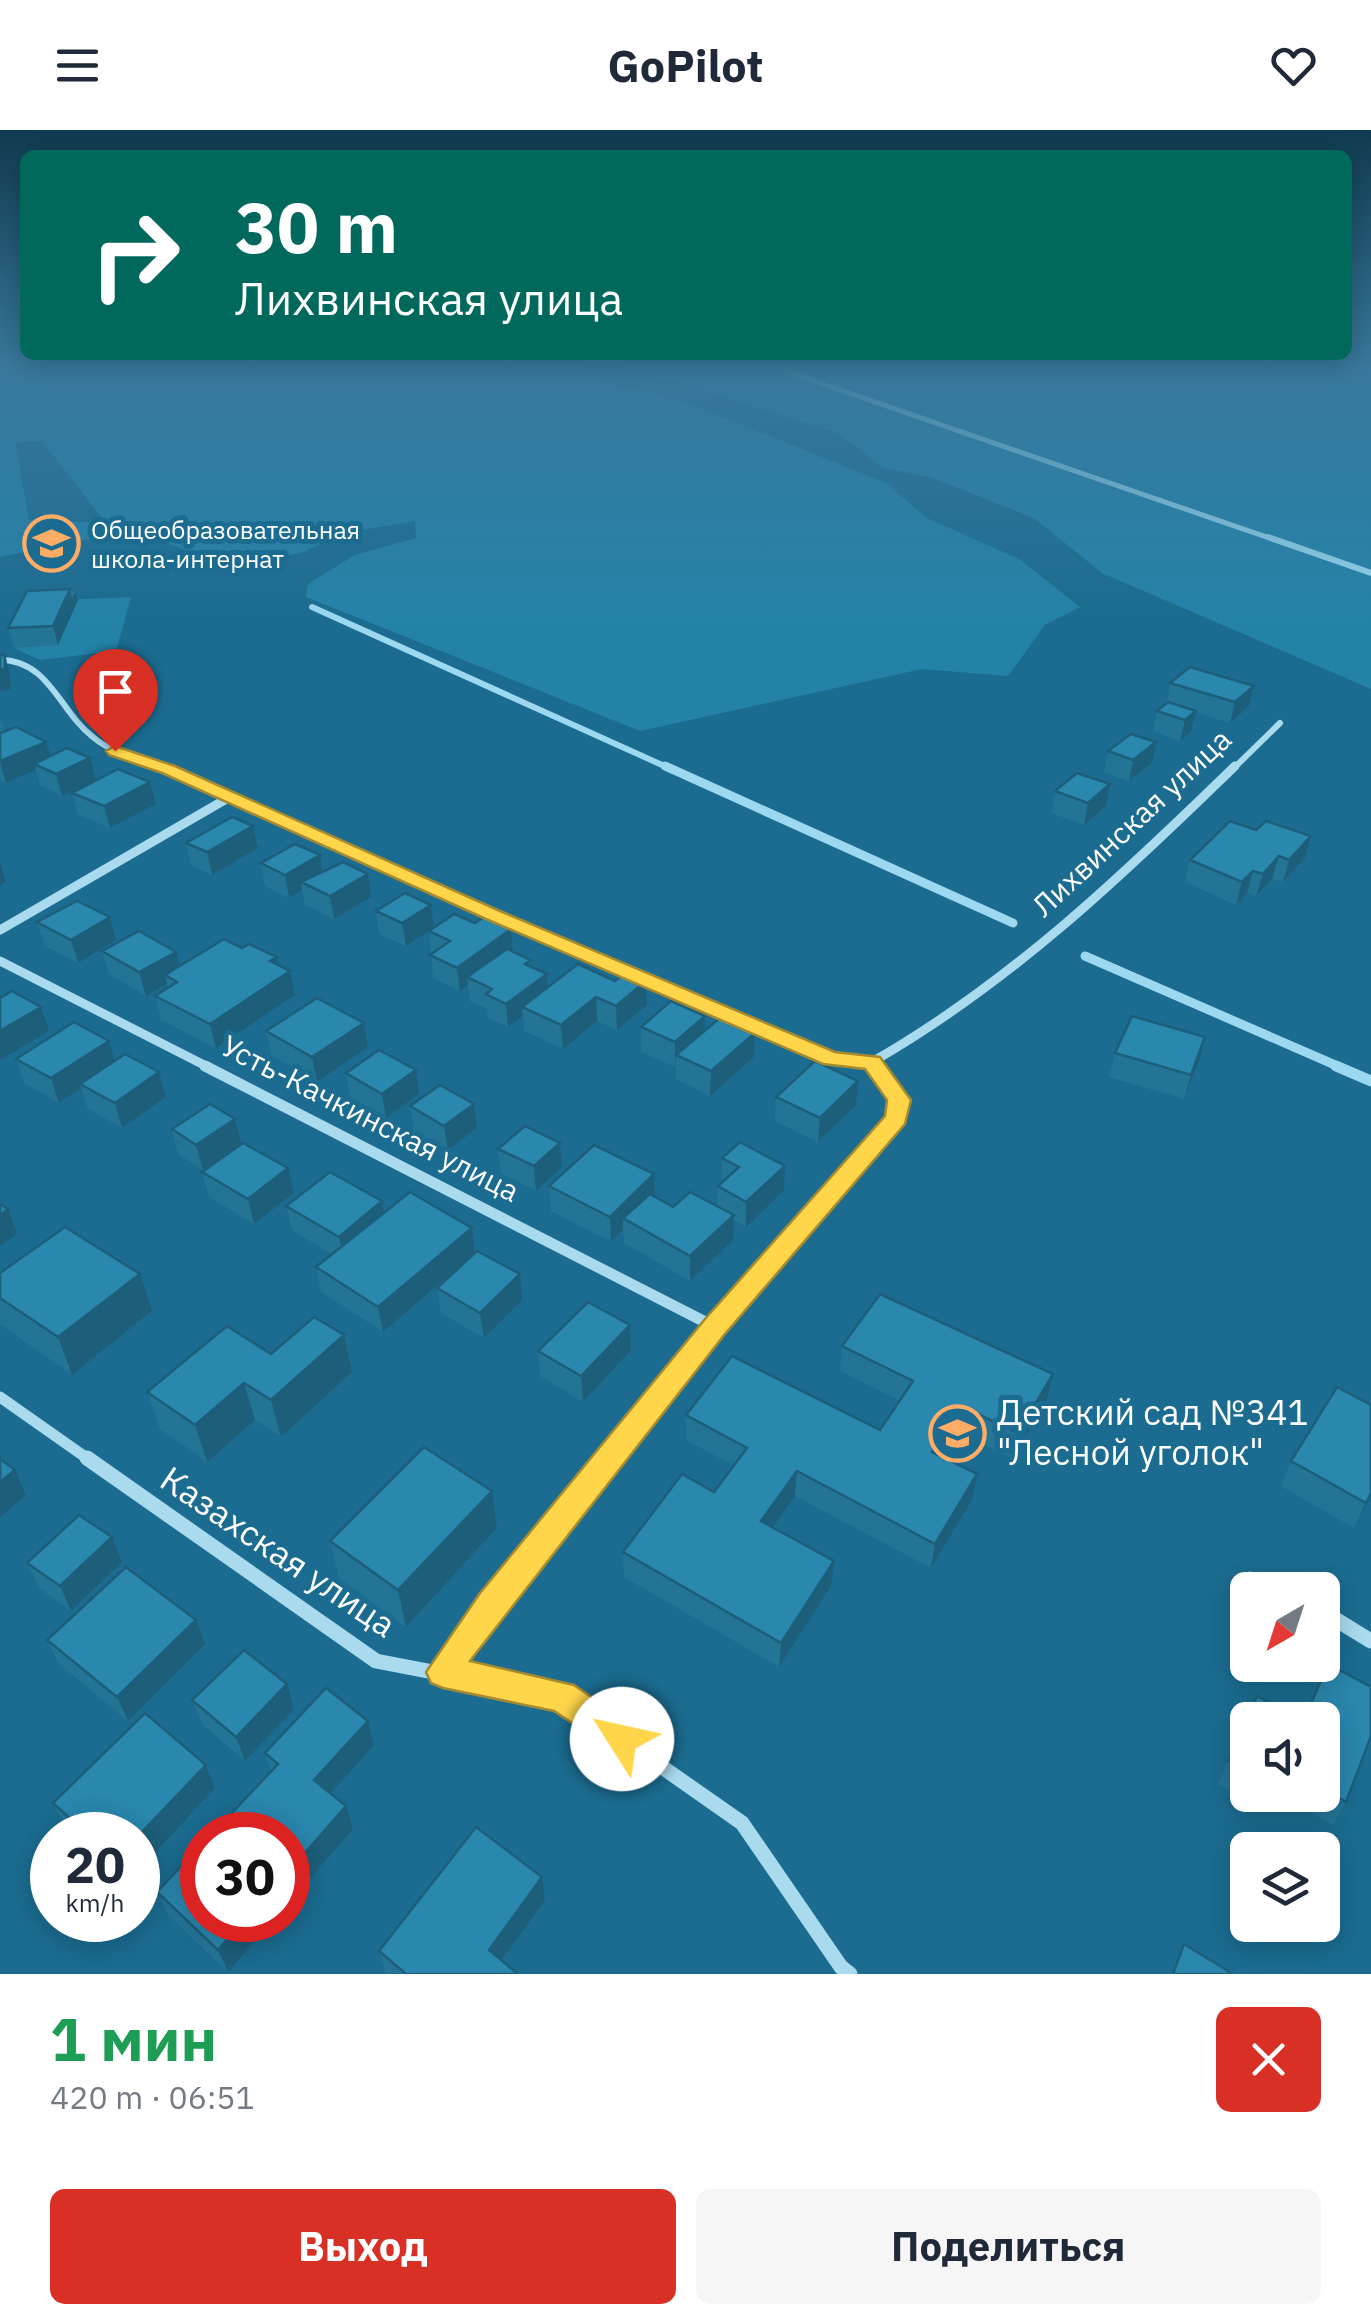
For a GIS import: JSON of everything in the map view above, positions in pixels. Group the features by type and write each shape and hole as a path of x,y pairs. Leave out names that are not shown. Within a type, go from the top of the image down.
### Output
{"street":[{"path":"0,660 24,662 40,672 94,740 831,1059 872,1062 899,1100 896,1118 715,1326 492,1604 443,1672"},
{"name":"Лихвинская улица","path":"872,1062 914,1040 1090,908 1280,723"},
{"path":"0,930 228,798"},
{"name":"Усть-Качкинская улица","path":"0,960 715,1326"},
{"name":"Казахская улица","path":"0,1396 376,1661 562,1696 742,1823 842,1972"},
{"path":"1340,1622 1371,1640"}],"shaded area":[{"path":"0,450 16,450 29,520 90,522 99,537 0,557"},
{"path":"49,450 804,450 884,482 927,518 1019,559 1080,607 1045,625 1008,676 922,669 640,731 306,597 308,584 355,555 416,538 415,521 344,533 306,551 237,569 103,519"},
{"path":"860,450 1371,450 1371,689 1102,573 1034,518 933,478 882,467"},
{"path":"131,597 116,651 40,660 14,648 37,601"}],"building":[{"path":"70,589 53,626 8,628 27,591"},
{"path":"0,655 5,655 5,669 0,670"},
{"path":"1190,667 1254,686 1235,702 1170,683"},
{"path":"1168,702 1196,711 1185,720 1157,711"},
{"path":"16,727 46,742 0,761 0,733"},
{"path":"1131,734 1156,742 1133,760 1108,751"},
{"path":"67,748 90,758 56,774 34,764"},
{"path":"118,769 150,782 104,806 72,793"},
{"path":"1077,773 1110,784 1088,803 1055,791"},
{"path":"232,817 253,826 207,852 186,843"},
{"path":"1230,821 1256,830 1266,821 1311,836 1289,860 1279,856 1263,874 1253,871 1242,882 1190,860"},
{"path":"295,844 320,855 285,875 261,863"},
{"path":"343,862 368,874 330,896 301,882"},
{"path":"405,893 431,905 402,923 376,911"},
{"path":"77,901 110,917 71,940 37,922"},
{"path":"454,914 475,923 484,917 511,929 457,968 430,955 450,941 429,931"},
{"path":"139,931 176,952 139,972 102,951"},
{"path":"224,939 242,948 249,944 277,957 270,961 290,971 210,1024 155,996 177,982 165,975"},
{"path":"507,949 531,960 525,964 547,974 506,1004 486,994 492,989 467,977"},
{"path":"578,964 615,981 625,973 646,981 616,1006 596,997 561,1025 522,1007"},
{"path":"12,991 41,1007 0,1031 0,998"},
{"path":"317,998 364,1023 312,1057 266,1031"},
{"path":"671,1001 705,1016 675,1042 641,1027"},
{"path":"1132,1016 1205,1037 1191,1075 1115,1053"},
{"path":"721,1017 755,1033 711,1071 676,1055"},
{"path":"74,1022 109,1041 51,1078 16,1059"},
{"path":"379,1050 416,1070 382,1094 346,1073"},
{"path":"125,1054 159,1072 115,1103 80,1084"},
{"path":"815,1061 858,1081 820,1118 776,1097"},
{"path":"440,1085 474,1104 444,1126 410,1106"},
{"path":"210,1104 235,1119 196,1145 172,1129"},
{"path":"525,1126 560,1143 534,1166 498,1149"},
{"path":"740,1142 785,1166 746,1202 718,1186 739,1167 722,1158"},
{"path":"243,1143 288,1168 248,1199 202,1172"},
{"path":"594,1145 654,1174 610,1217 549,1186"},
{"path":"330,1172 382,1201 339,1237 286,1206"},
{"path":"410,1192 472,1228 378,1307 316,1267"},
{"path":"690,1192 734,1215 690,1256 623,1218 650,1194 673,1207"},
{"path":"65,1227 140,1274 58,1337 0,1298 0,1273"},
{"path":"477,1251 520,1274 480,1313 437,1288"},
{"path":"880,1294 1053,1374 1018,1433 961,1406 932,1452 977,1474 935,1544 797,1471 761,1521 834,1561 781,1643 623,1552 682,1474 714,1492 747,1448 686,1415 732,1356 880,1430 913,1381 842,1346"},
{"path":"588,1302 630,1325 581,1376 538,1351"},
{"path":"314,1317 344,1335 271,1400 244,1383 195,1425 147,1392 227,1326 271,1354"},
{"path":"1337,1387 1371,1405 1371,1493 1366,1503 1291,1461"},
{"path":"424,1447 492,1491 398,1590 330,1541"},
{"path":"0,1459 15,1470 0,1482"},
{"path":"79,1515 112,1537 60,1586 27,1563"},
{"path":"126,1567 196,1620 117,1697 47,1640"},
{"path":"244,1650 287,1684 236,1737 192,1700"},
{"path":"1340,1670 1371,1687 1371,1736 1346,1802 1340,1798 1340,1702 1312,1702 1320,1682 1340,1682"},
{"path":"326,1688 368,1721 314,1780 346,1806 310,1847 310,1812 233,1812 278,1764 265,1753"},
{"path":"145,1713 206,1765 160,1813 63,1812 53,1803"},
{"path":"476,1827 542,1877 489,1950 518,1974 406,1974 379,1951"},
{"path":"180,1867 180,1914 160,1895 160,1889"},
{"path":"1184,1944 1233,1974 1173,1974"}],"waterway":[{"path":"1014,450 1275,540"},
{"path":"1268,537 1371,573"},
{"path":"312,607 671,769"},
{"path":"665,766 1013,923"},
{"path":"1085,956 1342,1068"},
{"path":"1336,1066 1371,1081"}],"place":[{"name":"Общеобразовательная школа-интернат","path":"52,544"},
{"name":"Детский сад №341 \"Лесной уголок\"","path":"958,1433"}],"route":[{"path":"115,751 168,770 493,915 831,1059 872,1062 899,1100 896,1118 715,1326 492,1604 443,1672 562,1696 622,1739"}]}
